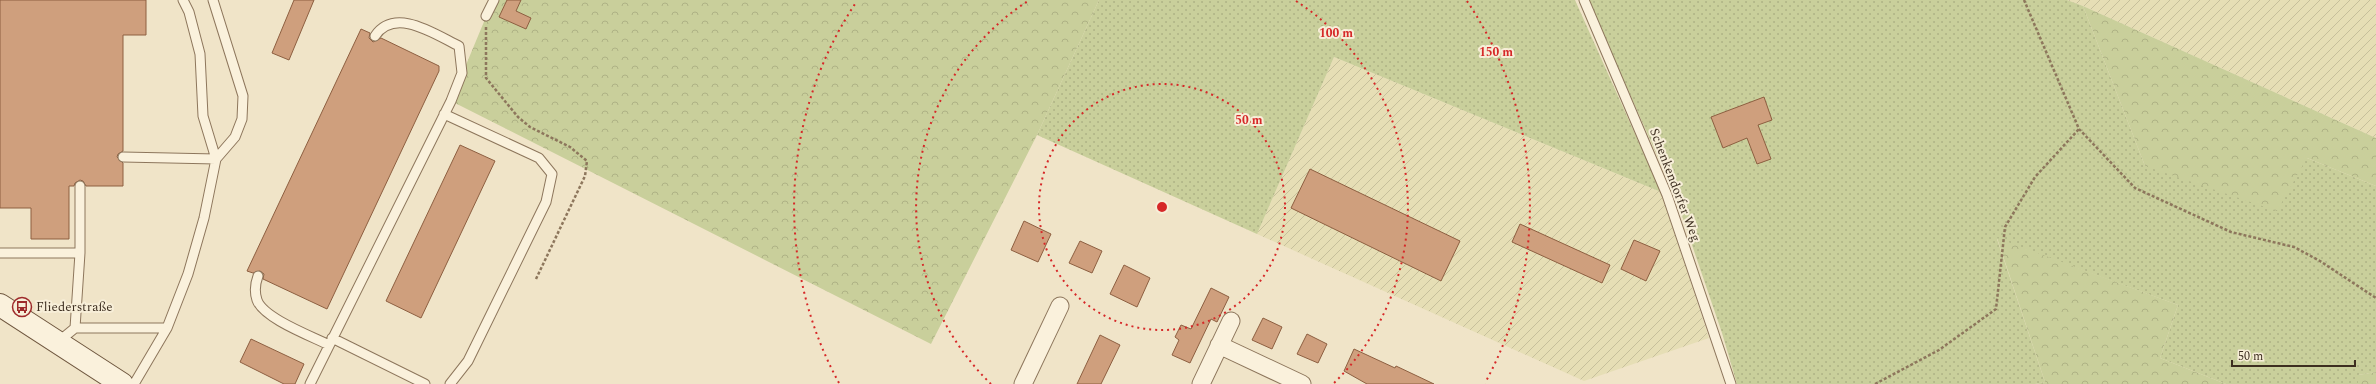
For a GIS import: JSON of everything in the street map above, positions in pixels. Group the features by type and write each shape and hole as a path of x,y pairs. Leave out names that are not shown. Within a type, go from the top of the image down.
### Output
{"main road":[{"path":"0,304 122,384"}],"street":[{"path":"1023,384 1060,306"},
{"path":"1201,384 1231,321"},
{"path":"1219,345 1302,384"}],"lane":[{"path":"183,0 189,12 200,54 202,116 216,159"},
{"path":"134,384 167,328 188,274 204,218 216,159 235,137 242,119 243,96 213,0"},
{"path":"486,16 494,0"},
{"name":"Schenkendorfer Weg","path":"1584,0 1667,195 1731,384"},
{"path":"310,384 330,341 444,114 462,73 459,46 411,24 397,22 388,25 379,30 375,36"},
{"path":"444,114 538,158 552,174 546,202 468,361 450,384"},
{"path":"123,157 216,159"},
{"path":"75,328 80,253 80,186"},
{"path":"0,254 80,253"},
{"path":"258,276 255,286 257,301 264,311 425,384"},
{"path":"58,342 75,328 167,328"}],"path":[{"path":"2024,0 2079,129 2135,188 2231,232 2294,247 2320,261 2376,298"},
{"path":"486,16 486,78 518,118 530,127 570,147 587,162 585,176 536,279"},
{"path":"1875,384 1939,350 1996,309 2004,227 2035,177 2079,129"}],"shaded area":[{"path":"2067,0 2376,0 2376,138 2083,6"},
{"path":"1334,57 1661,192 1709,338 1584,381 1257,234"}],"green space":[{"path":"493,0 1099,0 1037,135 931,344 451,101"},
{"path":"1099,0 1575,0 1661,192 1334,57 1257,234 1037,135"},
{"path":"1588,0 2067,0 2083,6 2145,166 2307,158 2376,186 2376,372 2358,375 2358,384 2226,384 2160,358 2178,305 1997,239 2045,382 2035,384 1737,384 1722,333 1676,198"},
{"path":"2083,6 2376,138 2376,186 2307,158 2277,211 2145,166"},
{"path":"1997,238 2178,305 2160,358 2226,384 2035,384 2045,382"},
{"path":"2376,372 2376,384 2358,384 2358,375"}],"building":[{"path":"0,0 146,0 146,35 123,35 123,151 118,154 117,157 123,163 123,186 86,186 83,181 80,180 75,183 74,186 69,186 69,239 31,239 31,208 0,208"},
{"path":"294,0 314,0 289,60 272,53"},
{"path":"507,0 521,0 516,11 531,18 526,29 499,17"},
{"path":"361,29 370,33 369,38 373,42 381,38 439,66 439,71 327,309 263,279 264,274 260,271 253,273 247,271"},
{"path":"1764,97 1772,120 1758,125 1771,159 1757,164 1747,138 1723,148 1711,117"},
{"path":"460,145 495,161 421,318 386,301"},
{"path":"1310,169 1460,241 1441,281 1291,208"},
{"path":"1024,221 1051,234 1038,262 1011,250"},
{"path":"1520,224 1610,265 1602,283 1512,242"},
{"path":"1634,240 1660,251 1646,281 1621,269"},
{"path":"1080,241 1102,251 1092,273 1069,263"},
{"path":"1124,265 1150,278 1137,307 1110,294"},
{"path":"1211,288 1229,297 1217,322 1211,319 1190,363 1172,355 1179,340 1175,337 1181,325 1191,329"},
{"path":"1263,318 1282,327 1272,349 1252,340"},
{"path":"1307,334 1327,344 1318,363 1297,354"},
{"path":"1100,335 1120,345 1101,384 1077,384"},
{"path":"251,339 304,364 295,384 284,384 240,362"},
{"path":"1354,349 1395,368 1396,366 1434,384 1367,384 1344,371"}],"place":[{"name":"Fliederstraße","path":"22,307"}]}
